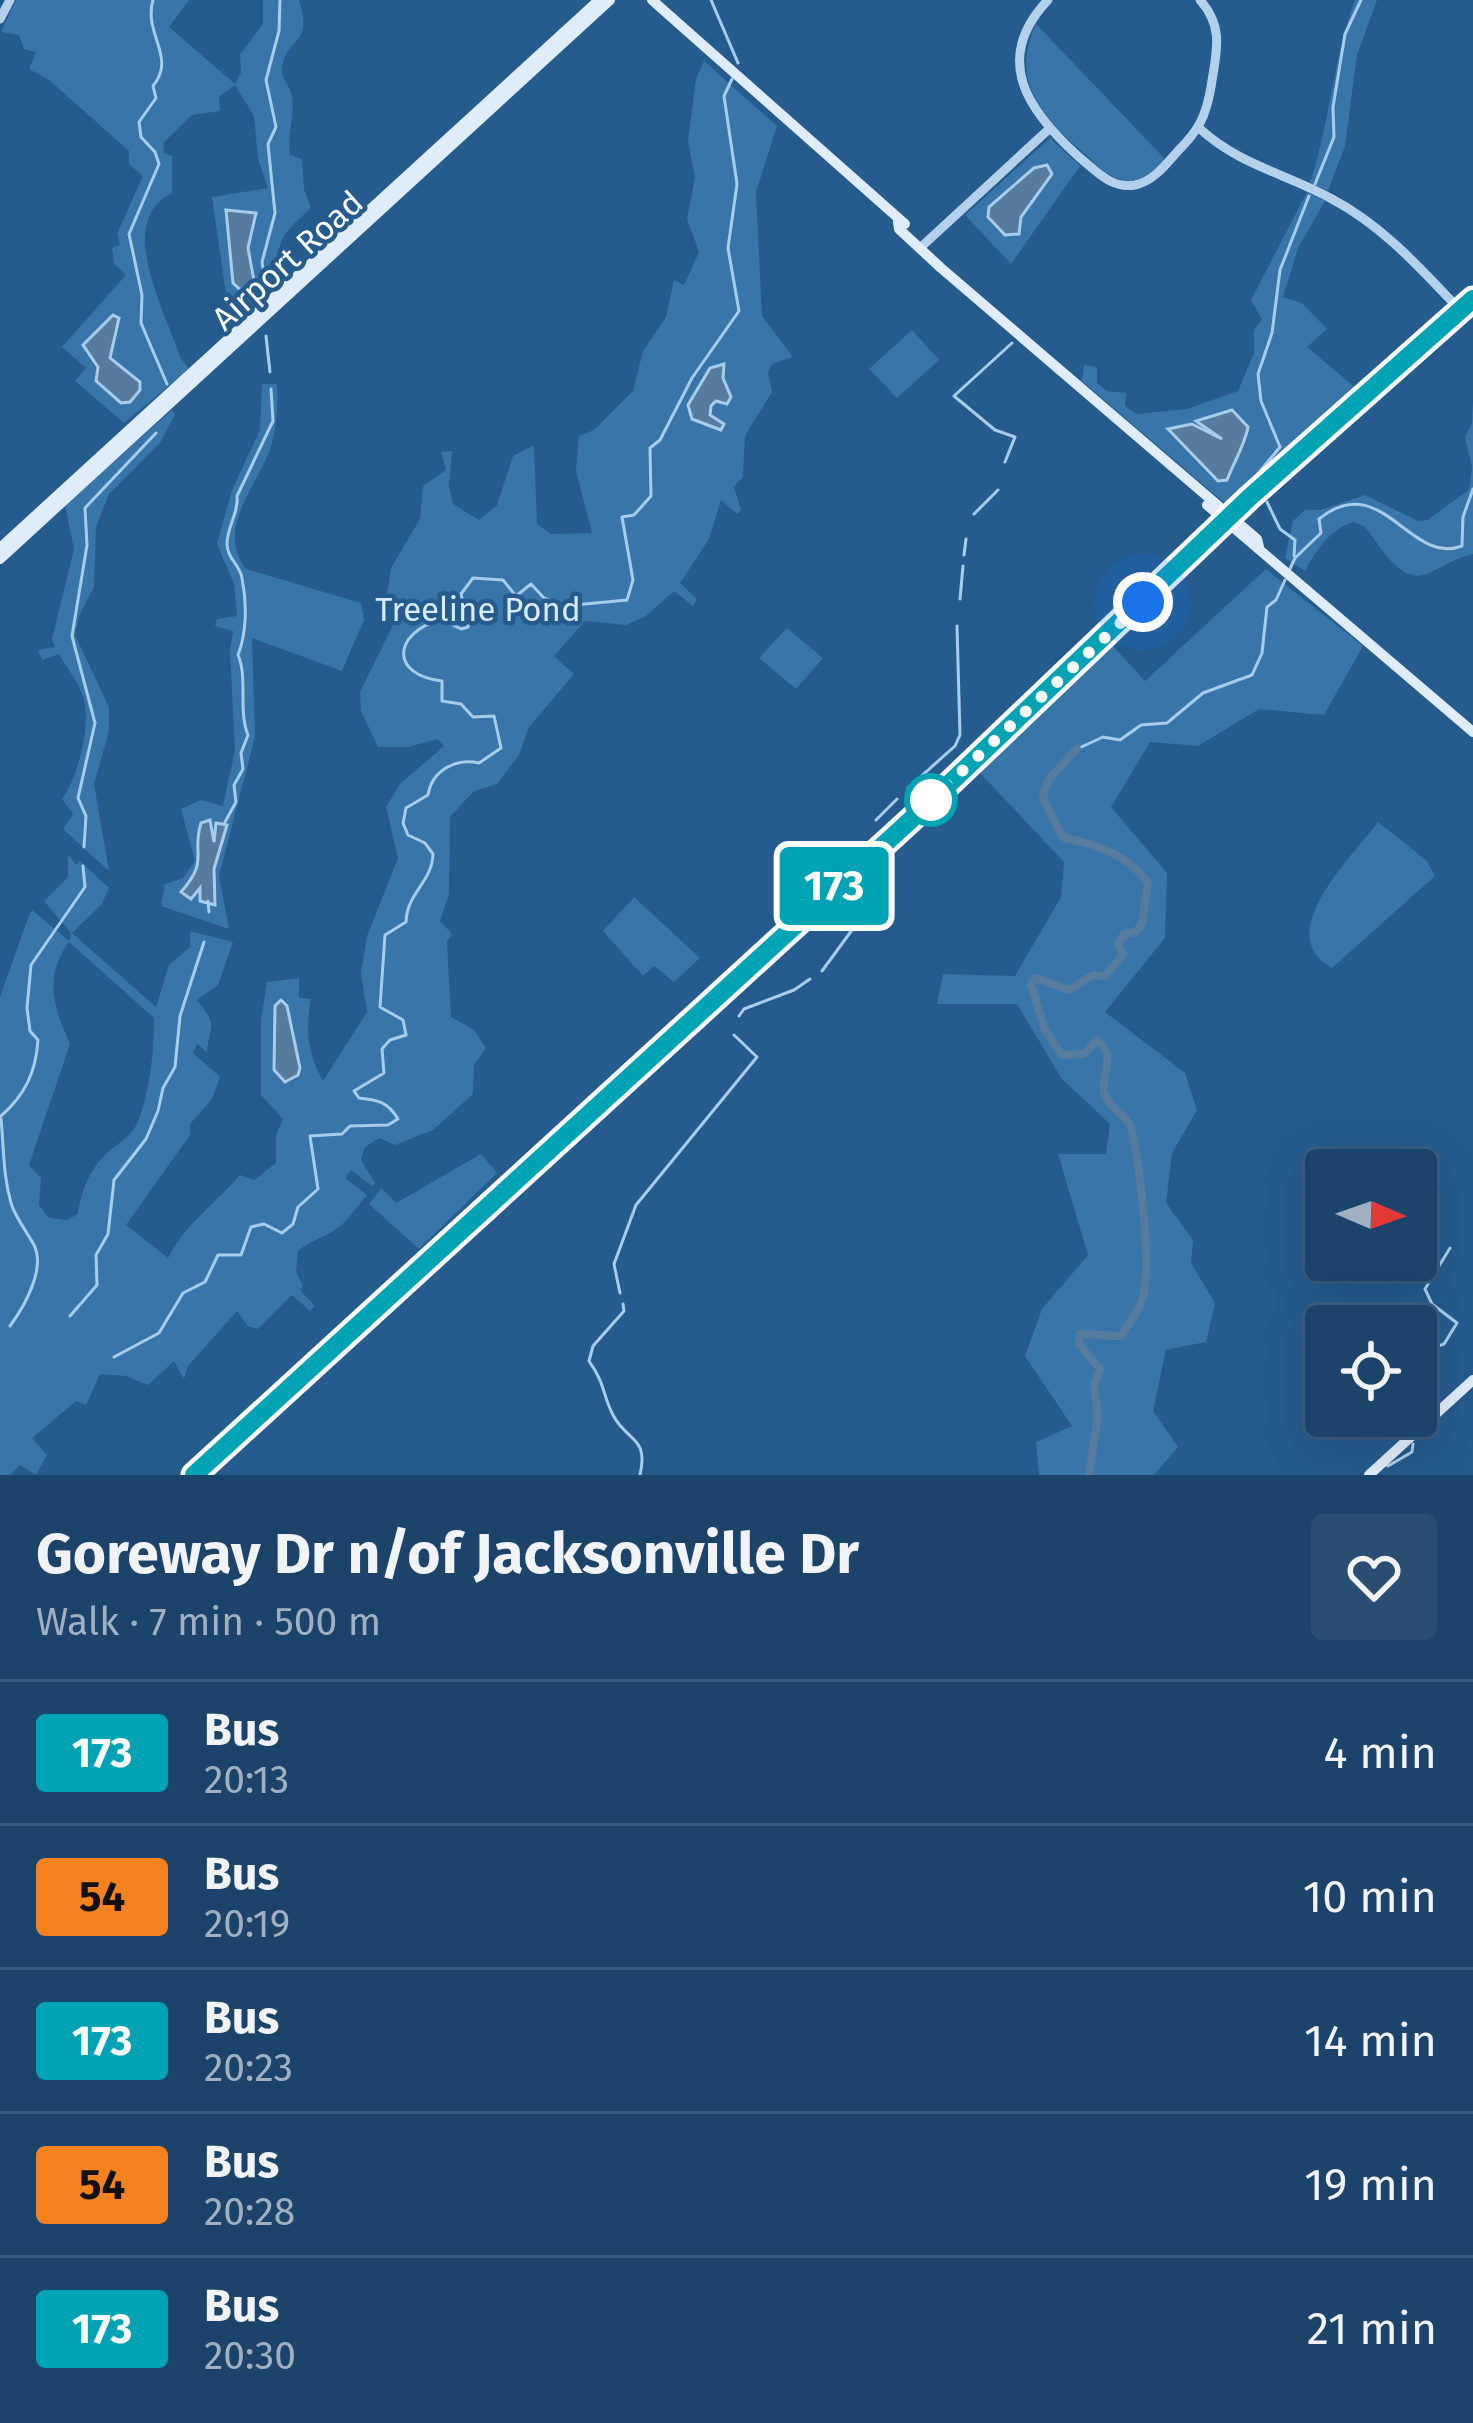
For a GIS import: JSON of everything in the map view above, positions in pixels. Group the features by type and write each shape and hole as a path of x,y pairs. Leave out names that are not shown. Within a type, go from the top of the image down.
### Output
{"main road":[{"name":"Airport Road","path":"0,548 599,0"},
{"name":"Airport Road","path":"0,559 610,0"},
{"path":"656,0 922,246 946,262 947,270 1473,732"},
{"path":"1369,1475 1473,1380"}],"street":[{"path":"0,20 10,0"},
{"path":"1048,0 1025,35 1020,72 1029,103 1049,129 1105,178 1133,185 1156,175 1199,128 1207,111 1218,39 1216,22 1202,1"},
{"path":"1199,128 1241,161 1314,190 1386,236 1460,310"},
{"path":"922,246 1049,129"},
{"path":"194,1475 1473,299"}],"green space":[{"path":"16,0 189,0 169,27 235,84 241,73 240,54 263,24 263,0 299,0 303,15 301,34 287,52 282,71 292,97 290,155 302,159 311,208 288,231 280,247 289,277 244,314 226,294 212,197 268,188 258,159 254,116 235,85 219,97 220,111 192,115 163,143 164,153 172,156 172,193 155,206 145,245 156,293 189,369 124,423 75,381 86,368 62,347 126,275 114,263 112,248 120,245 117,234 143,176 129,164 129,151 49,80 29,69 36,52 24,49 19,35 1,32"},
{"path":"1355,0 1377,0 1357,55 1345,146 1328,191 1310,183"},
{"path":"1036,24 1165,159 1151,172 1134,180 1113,177 1044,112 1026,63"},
{"name":"Treeline Pond","path":"704,61 777,126 756,192 762,316 793,357 772,364 768,373 772,392 745,436 743,477 734,487 741,510 737,514 721,500 709,539 680,583 697,599 693,606 674,591 646,616 626,625 585,621 554,656 574,674 529,727 519,755 497,784 474,791 450,817 449,894 440,921 452,934 447,942 451,1017 474,1030 486,1048 474,1065 473,1094 433,1130 395,1145 379,1138 365,1147 361,1160 375,1183 372,1186 351,1170 345,1178 367,1195 338,1228 298,1251 296,1272 303,1286 300,1290 315,1306 310,1311 292,1295 258,1329 248,1326 237,1311 188,1366 184,1379 174,1361 148,1385 126,1376 100,1374 86,1405 76,1401 32,1438 47,1455 36,1475 20,1465 10,1475 0,1475 0,997 28,918 32,910 69,941 71,933 44,901 68,877 68,854 76,865 80,861 109,888 102,904 72,933 156,1007 169,965 190,947 190,931 233,942 218,985 197,1000 211,1025 207,1052 197,1044 193,1053 220,1077 212,1099 190,1124 190,1135 126,1225 168,1258 192,1224 240,1175 254,1180 276,1163 276,1135 283,1119 261,1095 261,1020 267,982 299,978 299,998 311,999 309,1042 323,1081 367,1012 361,973 367,936 398,858 386,807 400,784 444,746 438,739 408,747 378,747 361,711 360,692 392,627 386,601 391,568 420,519 423,486 446,470 441,452 452,451 449,486 453,504 479,520 497,505 513,456 534,445 537,524 551,534 592,533 576,471 579,436 594,430 633,391 643,351 666,317 674,280 684,285 699,252 687,219 695,177 688,141 696,79","holes":["69,942 154,1018 150,1071 138,1122 94,1167 78,1214 67,1220 49,1218 39,1205 41,1178 29,1165 70,1044 54,993 56,968"]},
{"path":"1050,138 1080,166 1011,264 965,215"},
{"path":"1307,192 1325,201 1298,248 1283,297 1302,303 1327,329 1307,347 1356,388 1228,506 1082,381 1084,365 1097,367 1097,383 1107,391 1126,393 1125,406 1136,414 1187,409 1238,391 1254,353 1254,330 1262,319 1251,300"},
{"path":"912,330 939,360 897,398 869,369"},
{"path":"262,384 277,384 275,427 269,452 236,525 238,554 246,569 361,603 364,620 342,671 252,638 255,737 219,876 229,929 161,906 165,884 183,878 195,861 181,809 201,800 223,806 235,750 233,631 215,626 217,619 237,616 234,584 217,544 232,490 260,430"},
{"path":"1473,400 1473,554 1429,573 1408,574 1391,561 1364,526 1353,522 1330,536 1305,571 1285,558 1293,521 1305,510 1321,510 1365,495 1418,521 1427,520 1469,490 1472,467 1465,437 1472,423"},
{"path":"172,410 175,414 160,443 109,494 96,527 94,587 75,635 109,707 109,731 94,784 109,871 63,829 73,814 62,799 82,750 85,707 59,654 42,660 38,650 55,647 52,639 74,549 65,505"},
{"path":"1266,569 1363,646 1324,715 1259,709 1198,746 1150,742 1111,807 1167,873 1165,938 1105,1012 1185,1073 1197,1110 1172,1153 1166,1203 1193,1240 1191,1263 1215,1303 1206,1342 1166,1350 1153,1411 1178,1447 1154,1475 1039,1475 1036,1442 1072,1426 1025,1356 1042,1309 1088,1255 1058,1154 1106,1154 1110,1124 1062,1079 1017,1004 937,1004 943,974 1015,976 1061,897 1064,862 977,770 1111,644 1145,681"},
{"path":"787,628 823,658 796,689 759,658"},
{"path":"1378,822 1426,860 1435,876 1332,968 1315,954 1310,936 1313,916 1336,874"},
{"path":"634,897 700,958 674,982 654,966 643,976 603,931"},
{"path":"481,1154 497,1173 419,1249 369,1204 381,1188 396,1203"}],"shaded area":[{"path":"1047,165 1052,174 1021,217 1019,234 1005,235 988,217 989,207 1034,168"},
{"path":"226,210 256,213 248,248 255,286 245,294 233,283"},
{"path":"113,315 119,318 110,358 140,382 130,402 121,403 96,381 98,367 83,345"},
{"path":"724,364 723,378 731,397 727,404 716,401 710,415 724,424 721,430 692,419 688,405 710,368"},
{"path":"1232,410 1248,427 1227,480 1218,481 1168,429 1192,424 1222,439 1196,421"},
{"path":"210,820 214,842 216,823 227,825 214,869 215,905 200,901 200,888 191,899 181,892 195,872 201,823"},
{"path":"281,1000 287,1006 300,1068 298,1075 285,1082 274,1070 275,1006"}],"waterway":[{"path":"153,0 152,24 162,65 153,86 156,98 139,122 141,137 159,164 129,234 142,295 141,323 167,384"},
{"path":"265,282 262,262 275,213 268,144 276,127 266,80 279,31 280,0"},
{"path":"711,0 738,63"},
{"path":"1315,184 1334,137 1333,107 1345,34 1361,0"},
{"path":"114,1357 159,1333 183,1293 205,1282 218,1255 241,1255 251,1227 264,1224 282,1233 293,1224 298,1207 318,1189 310,1136 342,1134 350,1126 388,1125 398,1119 386,1105 359,1098 354,1091 384,1073 382,1049 390,1040 406,1035 403,1020 380,1007 385,935 406,922 433,854 425,843 408,835 403,823 406,808 428,795 434,779 446,768 479,763 501,748 494,716 473,717 461,704 442,701 442,681 413,671 406,663 406,644 413,634 441,619 461,629 468,627 474,609 464,606 461,594 473,578 503,580 516,596 531,584 544,598 564,606 627,600 633,580 622,517 634,515 651,496 650,448 660,440 692,378 739,311 728,248 737,184 724,96 732,79"},
{"path":"1256,476 1280,447 1261,401 1258,374 1272,333 1280,270 1309,196"},
{"path":"266,336 270,372"},
{"path":"1005,462 1015,437 995,430 954,396 1012,343"},
{"path":"225,822 236,802 234,785 243,769 241,753 248,735 238,655 245,597 228,537 237,496 273,421 271,389"},
{"path":"84,847 86,816 78,798 95,723 72,636 87,545 85,508 156,433"},
{"path":"1289,571 1295,558 1321,533 1319,519 1341,506 1378,510 1426,543 1462,546 1463,517 1473,489"},
{"path":"974,514 998,490"},
{"path":"1267,502 1280,529 1295,540 1294,556"},
{"path":"964,555 966,539"},
{"path":"960,599 963,566"},
{"path":"1077,749 1103,737 1120,740 1141,725 1167,723 1203,693 1252,675 1262,653 1267,607 1276,600 1285,580"},
{"path":"908,788 955,746 960,735 957,626"},
{"path":"1077,749 1049,779 1043,795 1055,823 1064,838 1110,852 1132,865 1148,883 1142,924 1136,932 1124,934 1118,944 1123,955 1105,976 1093,975 1069,990 1036,978 1031,984 1045,1030 1062,1055 1084,1054 1097,1040 1107,1052 1104,1091 1131,1128 1138,1164 1146,1269 1141,1304 1121,1336 1080,1334 1079,1344 1100,1369 1094,1385 1098,1416 1089,1475"},
{"path":"876,820 897,799"},
{"path":"822,971 874,900 885,852"},
{"path":"1,1116 23,1091 35,1062 38,1040 30,1031 27,1008 31,965 85,887 83,866"},
{"path":"208,901 209,912"},
{"path":"70,1316 97,1285 96,1255 108,1234 114,1180 146,1139 175,1067 180,1016 204,942"},
{"path":"739,1016 744,1009 810,979"},
{"path":"620,1293 614,1264 636,1205 757,1057 734,1035"},
{"path":"1,1119 11,1203 37,1255 32,1287 10,1326"},
{"path":"1433,1305 1425,1289 1450,1248"},
{"path":"623,1304 624,1311 593,1346 589,1361 613,1415 639,1446 640,1475"},
{"path":"1437,1308 1457,1323 1444,1344 1437,1346"},
{"path":"1388,1466 1412,1452 1413,1444"}],"bus line":[{"name":"173","path":"194,1475 335,1341 926,806 1250,497 1259,494 1473,299"}],"route":[{"path":"931,800 1143,602"}]}
